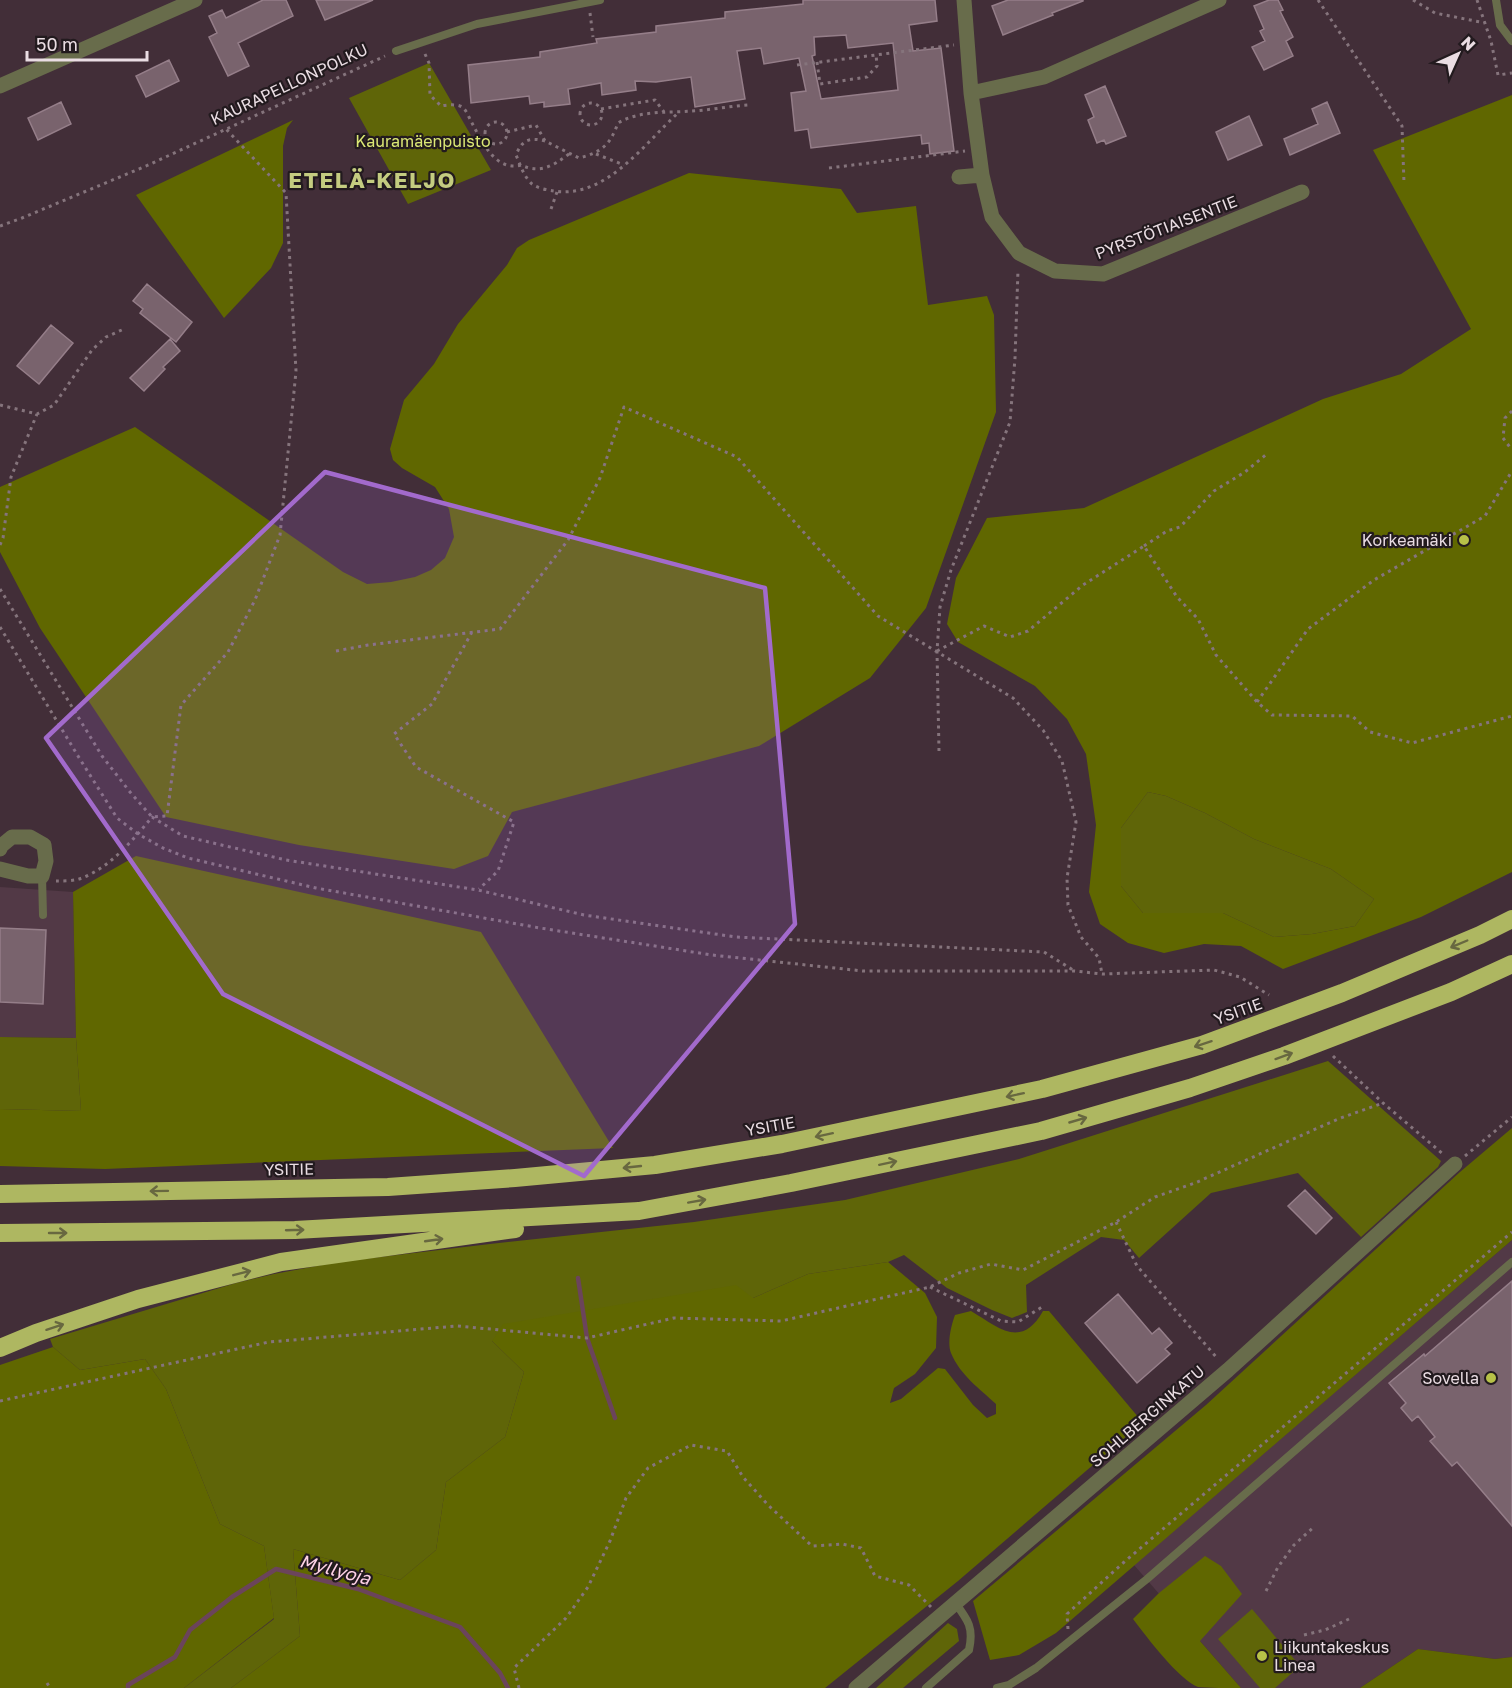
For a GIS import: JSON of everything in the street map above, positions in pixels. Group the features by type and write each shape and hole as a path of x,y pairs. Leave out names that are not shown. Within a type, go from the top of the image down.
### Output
{"highway":[{"name":"YSITIE","path":"0,1194 388,1187 655,1165 782,1144 1042,1089 1202,1045 1342,993 1512,919"},
{"path":"0,1348 36,1333 138,1299 282,1263 639,1211 791,1183 1041,1131 1190,1088 1284,1056 1451,992 1512,964"},
{"path":"0,1233 295,1230 639,1211"}],"street":[{"path":"0,86 195,0"},
{"name":"PYRSTÖTIAISENTIE","path":"964,0 971,93 982,175 992,217 1019,253 1055,271 1103,274 1302,192"},
{"path":"971,93 1044,77 1220,0"},
{"path":"959,177 982,175"},
{"path":"0,849 12,837 30,837 44,845 49,878 0,870"},
{"name":"SOHLBERGINKATU","path":"856,1688 1228,1370 1455,1164"}],"lane":[{"path":"396,51 477,24 600,0"},
{"path":"1496,0 1500,25 1512,41"},
{"path":"43,915 49,878"},
{"path":"997,1688 1009,1685 1036,1668 1147,1579 1512,1262"},
{"path":"926,1688 969,1650 971,1641 969,1621 956,1604"}],"path":[{"path":"1318,0 1402,126 1404,183"},
{"path":"1413,0 1435,13 1485,23"},
{"path":"1477,0 1498,75 1512,74"},
{"path":"588,2 593,37"},
{"path":"420,43 429,63 430,95 441,106 459,105 465,110 485,147 498,161 512,167 520,165 530,169 543,169 559,162 569,154"},
{"path":"797,65 967,43"},
{"name":"KAURAPELLONPOLKU","path":"0,226 136,170 396,51"},
{"path":"816,62 820,84 844,81 867,77 877,66 876,54"},
{"path":"601,109 655,100 665,113"},
{"path":"588,103 596,104 601,109 602,116 596,123 586,123 581,118 582,107 588,103"},
{"path":"680,112 609,178 591,186 564,192 544,189 532,184 516,155 520,145 529,140 545,141 579,158 596,154 612,138 618,123 628,117 749,105"},
{"path":"497,123 504,126 507,132 506,139 497,144 488,141 485,134 490,124 497,123"},
{"path":"507,132 536,125 545,141"},
{"path":"49,878 79,879 100,868 138,834 152,817 168,816 181,705 228,652 255,600 280,535 296,371 286,193 226,129"},
{"path":"829,168 979,149"},
{"path":"596,154 624,165"},
{"path":"552,209 557,192"},
{"path":"939,751 937,651 940,607 951,570 1010,422 1019,253"},
{"path":"0,545 3,538 10,477 37,414 54,405 92,350 106,337 124,329"},
{"path":"0,405 37,414"},
{"path":"336,651 500,629 568,540 600,478 624,407 737,457 878,616 1014,698 1043,730 1062,761 1076,822 1067,878 1068,905 1081,937 1099,958 1102,974"},
{"path":"1512,411 1505,418 1503,438 1512,450"},
{"path":"937,651 984,626 1010,637 1028,632 1083,585 1167,531 1180,527 1214,491 1245,472 1268,453"},
{"path":"1257,702 1308,629 1374,580 1485,516 1512,471"},
{"path":"1144,546 1177,597 1198,619 1216,655 1257,702 1272,715 1352,716 1370,732 1412,743 1512,716"},
{"path":"0,590 102,756 152,817 183,836 286,860 478,890 584,915 736,937 1044,952 1075,971"},
{"path":"0,627 117,818 138,834 188,858 316,888 540,928 711,955 863,971 1075,971 1102,974 1214,970 1240,976 1269,995"},
{"path":"472,632 432,704 394,734 416,767 514,822 498,871 478,890"},
{"path":"1333,1056 1383,1103 1455,1164 1512,1117"},
{"path":"0,1401 269,1342 457,1326 587,1338 674,1318 781,1321 930,1287 959,1273 991,1264 1023,1269 1116,1222 1155,1197 1195,1183 1338,1119 1383,1103"},
{"path":"1116,1222 1137,1266 1228,1370"},
{"path":"1068,1643 1067,1614 1123,1563 1512,1232"},
{"path":"930,1287 1001,1321 1018,1322 1042,1307"},
{"path":"519,1688 514,1668 566,1618 588,1587 610,1541 626,1498 648,1468 690,1445 727,1451 743,1477 768,1505 812,1546 842,1544 861,1548 874,1576 909,1585 941,1616"},
{"path":"1266,1591 1278,1567 1294,1545 1315,1526"},
{"path":"1304,1635 1349,1619"},
{"path":"47,1683 50,1688"}],"highlighted area":[{"path":"325,472 765,588 795,924 584,1176 223,994 46,738"}],"shaded area":[{"path":"1512,95 1512,872 1421,917 1283,969 1241,946 1204,944 1164,953 1128,943 1100,924 1089,892 1096,825 1086,754 1067,719 1035,686 958,642 947,624 956,578 987,518 1084,508 1323,399 1401,374 1471,329 1373,150","holes":["1148,792 1166,796 1205,813 1254,839 1331,869 1374,899 1355,926 1312,934 1274,937 1223,913 1143,913 1121,886 1121,828"]},
{"path":"293,120 287,128 283,146 283,243 271,268 224,318 136,195"},
{"path":"689,173 841,189 857,213 916,206 928,305 987,296 994,315 996,412 926,608 870,678 759,746 512,812 488,856 454,869 299,845 166,817 40,628 0,552 0,487 135,427 343,572 367,584 415,577 431,570 445,558 454,537 449,509 435,487 402,468 393,460 390,449 404,400 434,364 458,324 507,265 517,248 529,240"},
{"path":"136,856 481,932 613,1148 105,1169 0,1166 0,1109 81,1111 76,1038 73,892"},
{"path":"0,887 73,892 76,1038 0,1037"},
{"path":"1512,1128 1512,1240 1056,1633 1019,1655 990,1660 973,1601 1206,1405 1460,1172"},
{"path":"1512,1240 1512,1657 1495,1659 1418,1649 1360,1688 1241,1688 1134,1565"},
{"path":"888,1262 925,1293 937,1317 936,1348 915,1374 894,1388 890,1403 901,1399 938,1368 945,1369 973,1405 987,1418 996,1414 996,1404 965,1375 951,1353 949,1339 955,1315 971,1311 1000,1328 1009,1332 1018,1332 1026,1330 1035,1323 1043,1311 1049,1311 1139,1418 1136,1428 958,1581 825,1688 231,1688 300,1636 293,1549 400,1580 436,1550 446,1482 505,1437 524,1372 492,1341 503,1324 736,1285 753,1298 808,1274"},
{"path":"53,1347 80,1370 145,1359 166,1389 220,1524 264,1546 274,1618 184,1688 0,1688 0,1365"},
{"path":"1205,1556 1221,1566 1242,1594 1200,1641 1241,1688 1198,1687 1190,1683 1163,1657 1133,1619 1159,1593"},
{"path":"1418,1649 1495,1659 1512,1657 1512,1688 1360,1688"}],"green space":[{"name":"Kauramäenpuisto","path":"429,63 491,170 408,204 349,98"},
{"path":"1148,792 1166,796 1205,813 1254,839 1331,869 1374,899 1355,926 1312,934 1274,937 1223,913 1143,913 1121,886 1121,828"},
{"path":"0,1037 76,1038 81,1111 0,1109"},
{"path":"1328,1061 1441,1161 1438,1167 1361,1237 1298,1173 1211,1193 1139,1258 1124,1240 1101,1237 1026,1285 1027,1312 1012,1318 947,1288 904,1255 888,1262 808,1274 753,1298 492,1341 524,1372 505,1437 446,1482 436,1550 400,1580 293,1549 300,1636 231,1688 184,1688 274,1619 264,1546 220,1524 166,1389 145,1359 80,1370 53,1347 50,1339 236,1283 338,1262 694,1222 845,1200 1019,1159"},
{"name":"Liikuntakeskus Linea","path":"1252,1609 1300,1666 1275,1688 1260,1688 1218,1639"},
{"path":"948,1623 957,1629 959,1641 903,1688 876,1688"}],"building":[{"path":"263,0 286,0 293,16 238,43 249,66 228,76 209,37 217,33 209,16 222,10 226,18"},
{"path":"316,0 373,0 325,20"},
{"path":"803,0 935,0 937,21 909,25 913,51 941,48 954,151 930,154 929,143 922,144 921,135 811,148 808,129 795,131 791,93 806,91 799,58 764,64 761,48 737,51 745,99 695,107 691,77 656,82 635,81 636,90 602,95 601,83 568,89 570,104 544,107 544,102 530,104 529,96 471,103 468,65 540,57 540,52 597,43 596,39 656,32 656,26 725,18 725,12 803,4","holes":["846,35 848,48 893,43 898,90 821,99 812,56 815,55 814,37"]},
{"path":"1008,0 1083,1 1003,35 992,6"},
{"path":"1269,0 1278,0 1283,10 1280,11 1293,37 1286,41 1293,56 1264,70 1252,47 1265,41 1260,31 1264,29 1254,6"},
{"path":"169,60 179,81 146,97 136,76"},
{"path":"1105,86 1126,136 1106,144 1104,140 1097,143 1088,120 1094,117 1085,95"},
{"path":"61,102 71,124 38,140 28,118"},
{"path":"1327,102 1340,133 1290,155 1284,139 1318,124 1312,109"},
{"path":"1249,116 1262,145 1228,160 1216,132"},
{"path":"147,284 192,322 176,342 140,313 143,309 133,301"},
{"path":"51,325 73,343 39,384 17,366"},
{"path":"170,339 180,351 163,367 165,369 144,391 130,378"},
{"path":"0,928 46,930 43,1004 0,1002"},
{"path":"1305,1190 1332,1218 1316,1234 1288,1206"},
{"path":"1512,1281 1512,1526 1457,1462 1452,1466 1430,1441 1435,1437 1418,1416 1412,1421 1401,1408 1406,1403 1389,1383 1424,1354 1425,1356"},
{"path":"1118,1294 1152,1334 1159,1328 1172,1343 1165,1349 1170,1354 1137,1383 1085,1323"}],"waterway":[{"path":"578,1278 587,1338 615,1418"},
{"name":"Myllyoja","path":"128,1688 128,1685 175,1657 190,1630 232,1597 276,1569 358,1589 460,1627 500,1673 508,1688"}],"place":[{"name":"Korkeamäki","path":"1464,540"},
{"name":"Sovella","path":"1491,1378"},
{"name":"Liikuntakeskus Linea","path":"1262,1656"}],"district":[{"name":"ETELÄ-KELJO","path":"372,180"}]}
